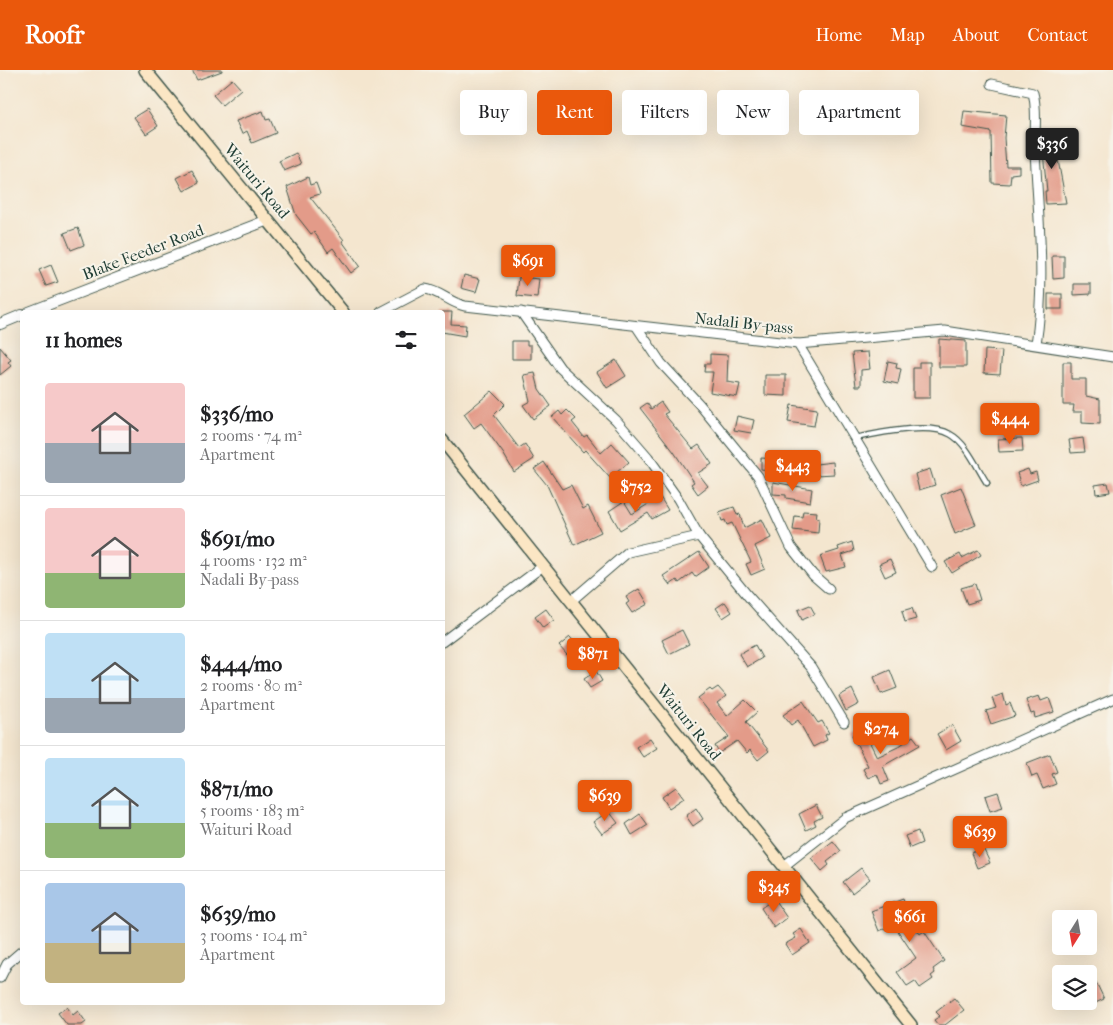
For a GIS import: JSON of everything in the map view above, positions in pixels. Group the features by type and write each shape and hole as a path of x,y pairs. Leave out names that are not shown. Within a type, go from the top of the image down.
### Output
{"main road":[{"name":"Waituri Road","path":"145,70 341,310"},
{"name":"Waituri Road","path":"445,444 911,1025"}],"street":[{"path":"992,84 1033,93 1035,103 1034,128 1039,227 1040,315 1036,344"},
{"name":"Blake Feeder Road","path":"34,310 268,220"},
{"name":"Nadali By-pass","path":"385,310 425,289 435,291 457,304 637,327 798,344 945,331 1113,356"},
{"path":"521,312 560,368 616,420 648,457 678,499 699,536 748,596 811,667 844,722"},
{"path":"0,324 20,316"},
{"path":"637,327 661,363 706,412 758,476 791,547 813,575 829,589"},
{"path":"798,344 932,567"},
{"path":"571,601 628,552 699,536"},
{"path":"445,640 542,566"},
{"path":"784,866 845,818 1113,698"},
{"path":"0,978 7,964 20,953"}],"lane":[{"path":"854,438 904,430 939,430 950,433 966,450 987,483"}],"building":[{"path":"192,70 222,70 222,71 197,80"},
{"path":"232,79 241,89 222,105 213,95"},
{"path":"147,109 158,126 146,134 134,117"},
{"path":"263,111 266,120 270,119 276,133 252,143 247,131 242,134 236,121"},
{"path":"964,111 1006,115 1004,138 1006,166 1019,166 1019,173 1011,174 1010,184 992,183 991,132 962,127"},
{"path":"1057,132 1058,160 1066,203 1046,204 1045,191 1047,191 1041,133"},
{"path":"296,153 301,164 284,171 279,161"},
{"path":"192,170 199,183 184,191 177,178"},
{"path":"308,177 310,185 316,183 320,194 310,197 344,240 342,241 360,266 351,273 333,248 328,252 314,232 311,234 296,215 287,187"},
{"path":"78,228 84,245 71,250 64,233"},
{"path":"1052,256 1064,256 1064,278 1053,279"},
{"path":"51,265 58,282 46,286 39,270"},
{"path":"464,275 480,279 476,292 461,288"},
{"path":"519,277 539,279 537,298 517,296"},
{"path":"1074,284 1091,284 1091,294 1074,295"},
{"path":"1048,294 1062,294 1062,309 1048,309"},
{"path":"445,312 452,312 451,324 466,325 465,336 445,333"},
{"path":"939,339 966,341 966,367 939,367"},
{"path":"512,341 527,341 527,345 531,345 531,359 512,359"},
{"path":"0,347 11,360 8,362 11,366 0,375"},
{"path":"985,350 1002,351 1000,374 984,373"},
{"path":"868,352 870,369 861,370 861,386 856,386 852,353"},
{"path":"710,354 728,355 727,382 740,384 737,397 710,392 713,372 704,372 705,364 710,364"},
{"path":"616,360 626,376 607,388 597,372"},
{"path":"888,361 897,363 896,368 901,369 898,384 884,381"},
{"path":"919,362 930,362 930,398 913,398 913,368 919,368"},
{"path":"1063,362 1071,362 1071,379 1086,379 1086,396 1100,399 1100,424 1082,423 1082,412 1073,412 1074,405 1063,405"},
{"path":"535,373 539,389 551,406 533,419 523,405 530,401 524,375"},
{"path":"765,375 786,375 786,396 765,395"},
{"path":"492,391 505,404 494,415 519,448 525,444 534,459 514,472 481,423 474,428 464,414"},
{"path":"661,402 668,412 664,414 693,449 699,445 712,464 698,473 708,486 698,494 691,484 694,482 674,452 640,408 647,403 651,409"},
{"path":"791,405 817,409 814,426 788,422"},
{"path":"567,410 576,419 572,422 584,437 587,435 601,453 612,443 629,462 610,478 585,450 583,452 552,417 559,411 562,415"},
{"path":"737,416 754,420 751,433 734,430"},
{"path":"1022,438 1023,451 999,452 998,439"},
{"path":"1083,438 1085,452 1071,453 1069,440"},
{"path":"761,458 775,459 774,471 761,469"},
{"path":"544,462 562,489 571,485 583,509 588,506 601,532 574,545 547,485 534,469"},
{"path":"833,462 834,474 817,475 816,464"},
{"path":"930,469 935,485 919,490 915,474"},
{"path":"1028,469 1030,474 1036,472 1038,480 1021,486 1017,473"},
{"path":"773,482 812,489 810,502 786,498 786,495 773,494"},
{"path":"1108,483 1110,492 1096,494 1095,485"},
{"path":"961,487 976,525 955,534 941,495"},
{"path":"660,497 668,510 652,519 648,513 620,530 609,511 624,501 632,514"},
{"path":"734,507 737,515 740,514 744,528 762,519 771,538 755,546 765,569 751,575 746,564 751,562 732,523 727,525 725,520 722,521 719,512"},
{"path":"803,511 817,512 816,518 819,518 818,533 793,530 795,516 802,517"},
{"path":"852,542 854,551 842,555 846,567 826,572 820,556 839,550 838,547"},
{"path":"978,550 981,555 952,573 945,562 960,554 962,558"},
{"path":"699,552 709,567 695,577 692,573 679,583 677,580 670,585 663,576"},
{"path":"890,559 896,572 885,577 879,564"},
{"path":"975,584 980,600 967,604 961,588"},
{"path":"639,589 648,604 632,613 626,604 629,602 626,597"},
{"path":"725,602 732,612 723,618 716,608"},
{"path":"810,605 815,614 802,620 798,610"},
{"path":"912,608 916,619 905,622 902,611"},
{"path":"546,609 554,620 543,628 535,617"},
{"path":"682,630 689,644 669,654 662,640"},
{"path":"570,637 578,646 567,655 559,646"},
{"path":"755,645 762,658 747,667 739,654"},
{"path":"890,670 897,688 881,694 874,677"},
{"path":"596,671 602,681 590,688 584,679"},
{"path":"718,687 726,696 717,703 727,716 745,700 757,712 746,722 769,751 758,760 750,750 747,753 737,741 719,753 715,746 729,737 698,698 710,689 712,691"},
{"path":"852,689 859,704 846,711 839,696"},
{"path":"1003,694 1006,705 1010,703 1015,716 991,724 986,711 996,708 992,698"},
{"path":"1039,696 1041,701 1049,698 1054,712 1035,718 1034,713 1031,714 1026,700"},
{"path":"803,701 818,723 822,721 829,733 825,735 827,740 813,747 798,720 791,725 783,715"},
{"path":"952,725 961,741 946,750 937,734"},
{"path":"863,729 877,757 898,747 913,736 920,745 883,766 889,781 881,784 877,774 868,778 863,769 868,766 852,735"},
{"path":"650,738 657,748 643,757 636,747"},
{"path":"1050,754 1057,772 1052,774 1056,784 1043,789 1037,775 1032,777 1027,763"},
{"path":"676,787 684,798 669,808 662,797"},
{"path":"998,792 1003,807 990,811 985,796"},
{"path":"816,805 822,817 814,821 816,825 806,830 799,814"},
{"path":"696,808 703,819 693,826 686,816"},
{"path":"609,811 618,823 602,834 593,822"},
{"path":"640,814 648,825 632,835 626,824"},
{"path":"918,831 922,843 910,848 905,836"},
{"path":"833,841 841,851 827,862 829,865 822,871 811,858"},
{"path":"983,848 990,863 977,868 971,853"},
{"path":"861,868 870,879 852,893 843,882"},
{"path":"774,899 787,918 774,928 761,908"},
{"path":"903,899 911,921 920,934 924,931 944,961 933,969 935,973 931,976 933,979 920,988 915,981 907,986 897,972 916,958 894,925 879,931 871,911"},
{"path":"801,929 810,943 792,955 785,944 796,938 793,934"},
{"path":"1097,984 1104,999 1097,1002"},
{"path":"954,998 964,1010 945,1025 938,1025 934,1020 940,1016 936,1012"},
{"path":"67,1007 73,1015 78,1011 86,1022 82,1025 67,1025 58,1013"}]}
